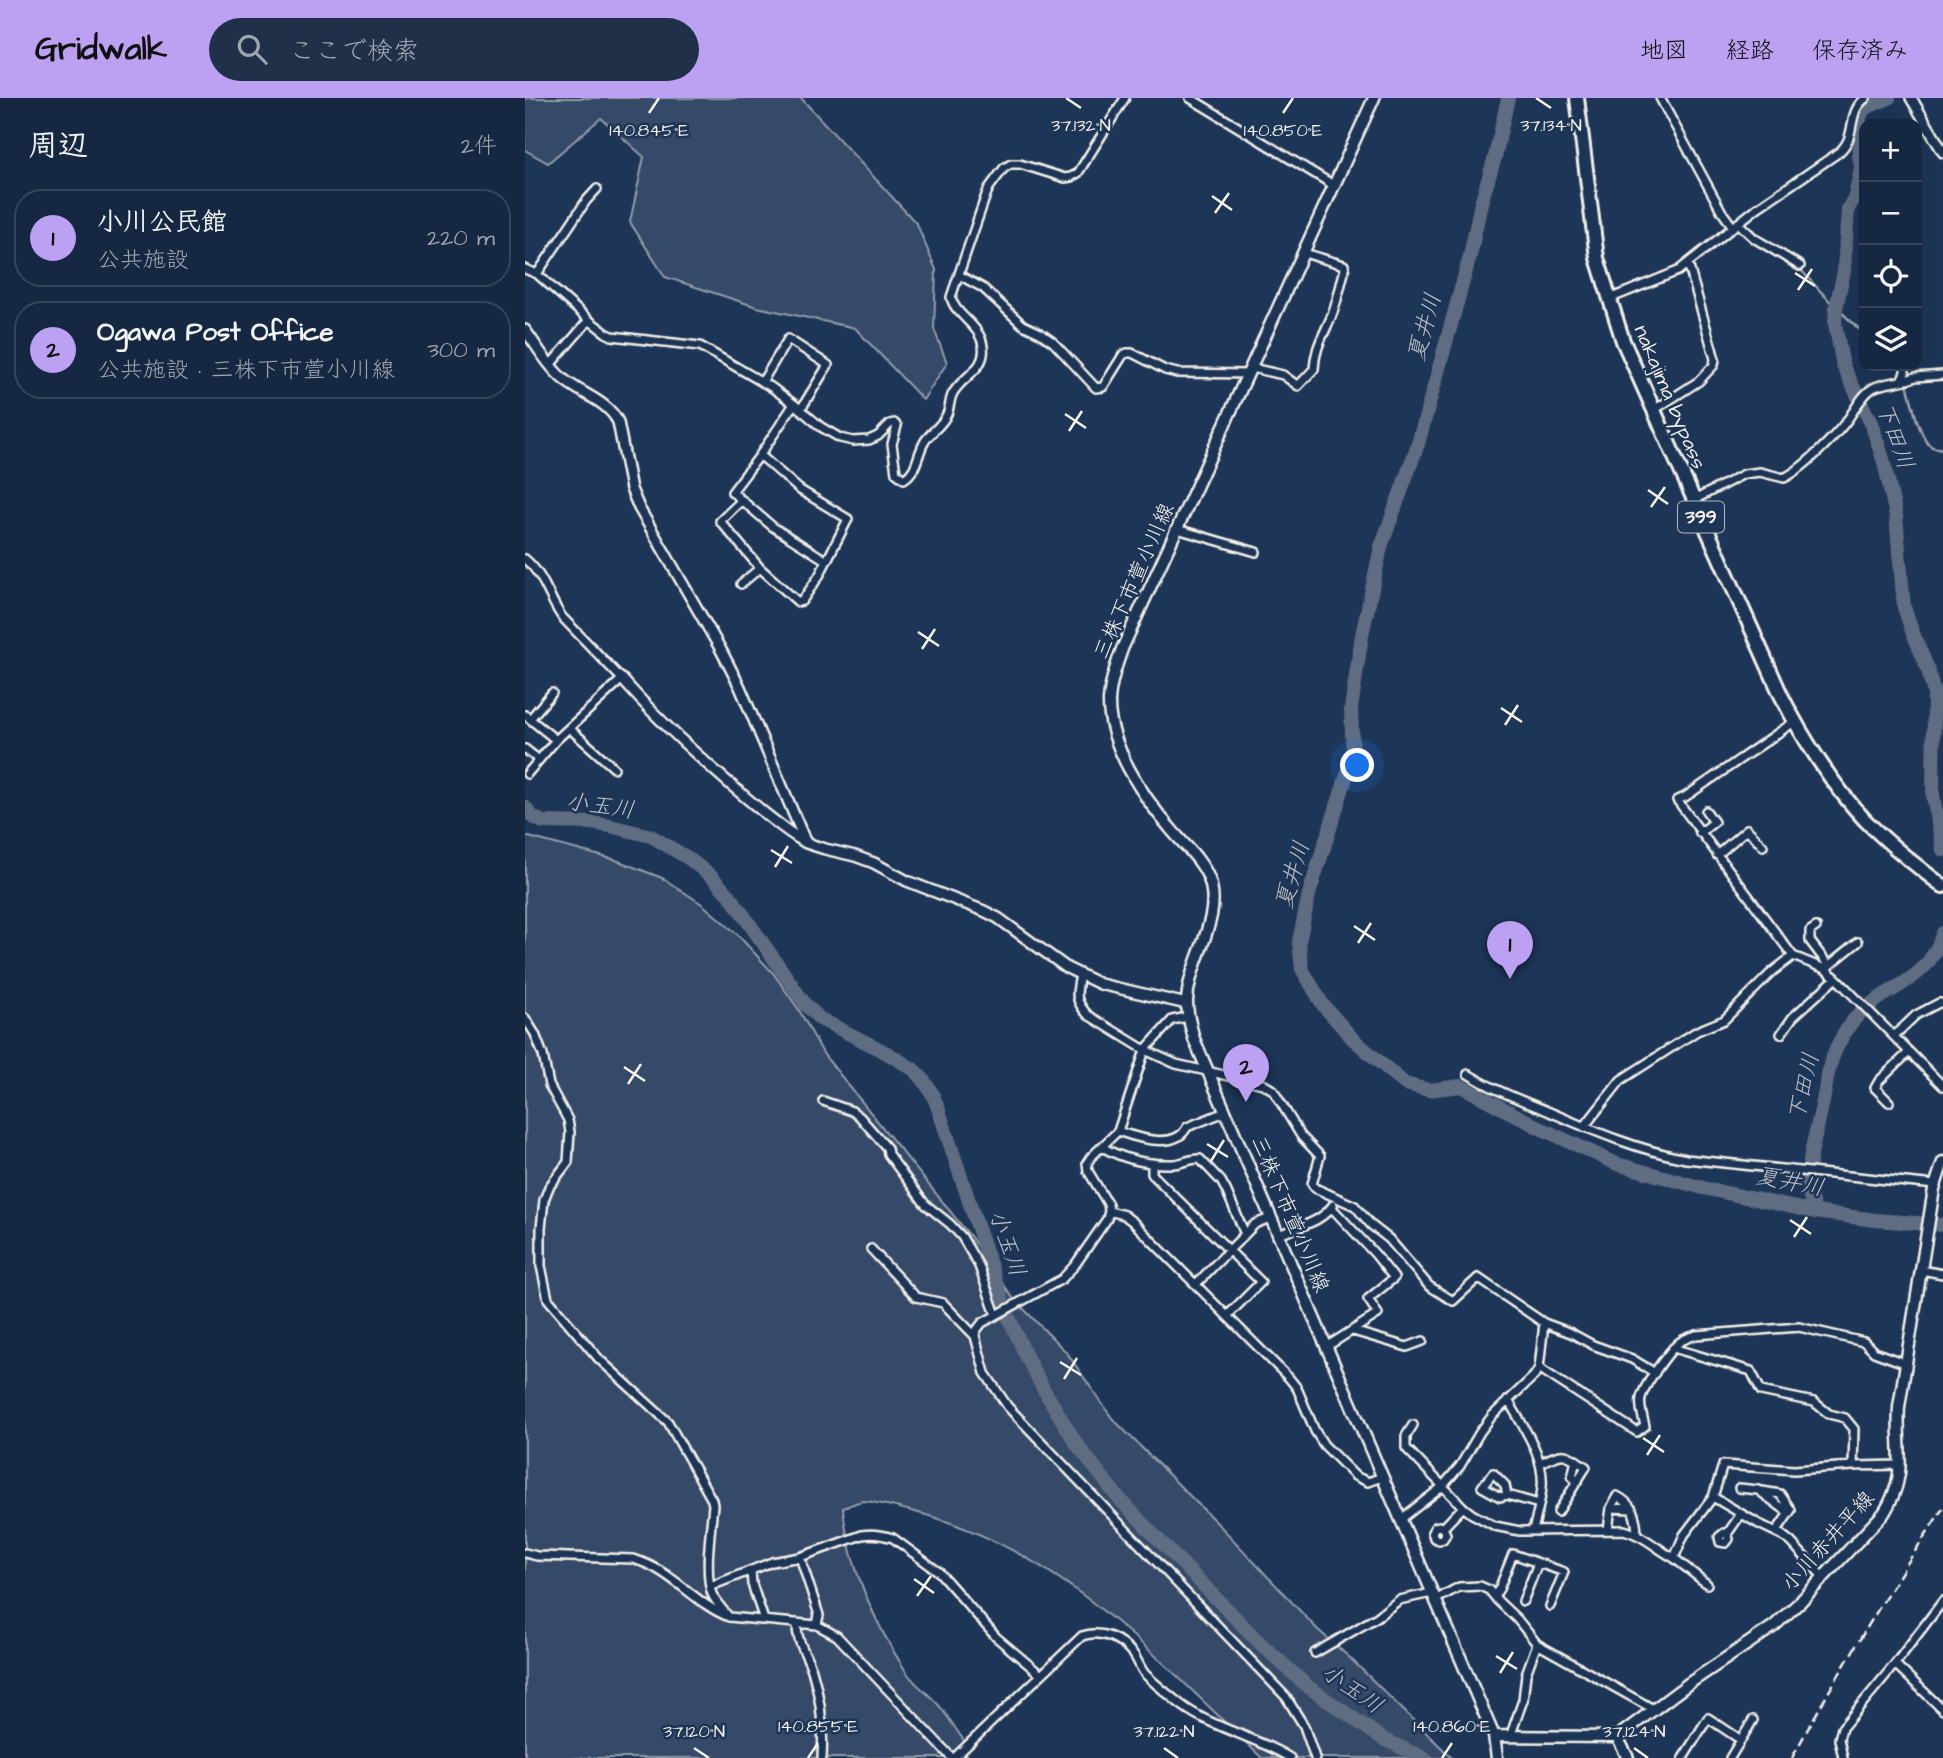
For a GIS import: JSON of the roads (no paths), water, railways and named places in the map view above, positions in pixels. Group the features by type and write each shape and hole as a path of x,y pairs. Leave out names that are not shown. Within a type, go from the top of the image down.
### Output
{"highway":[{"name":"nakajima bypass","path":"1577,98 1597,258 1623,341 1794,722 1842,793 1865,820 1940,884"}],"main road":[{"name":"三株下市萱小川線","path":"1374,98 1122,649 1113,672 1109,701 1111,725 1119,748 1163,819 1208,875 1214,892 1213,910 1194,963 1187,1004 1188,1017 1207,1071 1494,1736"},
{"name":"小川赤井平線","path":"1617,1737 1688,1684 1774,1626 1884,1513 1893,1499 1901,1465 1897,1429 1899,1407 1934,1187 1943,1162"},
{"path":"1497,1758 1494,1736 1617,1737 1628,1758"}],"street":[{"path":"525,269 537,274 606,333 621,338 700,346 762,382 797,406 821,427 840,438 869,440 894,423 897,426 892,444 896,473 904,479 910,476 915,467 926,439 945,418 957,387 982,359 984,348 980,336 951,300 989,188 1004,168 1011,164 1020,164 1065,178 1078,173 1125,98"},
{"path":"1190,98 1335,186"},
{"path":"1660,98 1722,212 1735,225 1800,266"},
{"path":"1609,299 1664,278 1688,263 1775,195 1845,148 1852,133 1856,108 1866,98"},
{"path":"1913,100 1943,152"},
{"path":"537,274 597,189"},
{"path":"959,275 983,288 1023,325 1053,342 1096,388 1103,387 1123,355 1127,353 1177,373 1250,371 1283,375 1299,386 1314,369 1315,355 1330,321 1345,269 1345,265 1304,253"},
{"path":"1654,410 1699,381 1714,365 1688,263"},
{"path":"550,365 589,320"},
{"path":"525,330 550,365 572,386 607,407 618,422 631,489 639,508 731,668 806,843"},
{"path":"762,382 788,339 828,365 732,492 773,527 827,561"},
{"path":"1905,371 1905,379"},
{"path":"1694,500 1744,474 1760,472 1784,478 1791,475 1843,425 1871,388 1915,377 1943,374"},
{"path":"742,500 720,521 760,568 798,602 802,601 827,561 848,519 800,490 760,455"},
{"path":"1177,529 1256,552"},
{"path":"525,559 542,578 562,617 674,733 785,830 806,843 874,863 907,881 984,911 998,918 1067,968 1100,984 1187,1004"},
{"path":"741,584 760,568"},
{"path":"527,774 556,740 622,679"},
{"path":"552,692 528,717 556,740"},
{"path":"1794,722 1677,800 1793,956 1827,967"},
{"path":"569,728 614,768"},
{"path":"525,750 539,760"},
{"path":"1700,833 1714,822 1706,811"},
{"path":"1717,855 1747,829 1763,846"},
{"path":"1816,927 1810,931 1810,940 1827,967 1943,1086"},
{"path":"1827,967 1858,942"},
{"path":"1584,1127 1621,1080 1697,1031 1724,1020 1772,972 1793,956"},
{"path":"1080,975 1077,1000 1081,1007 1088,1015 1145,1050 1176,1064 1263,1084 1273,1090 1301,1136 1320,1156 1312,1184 1315,1188 1355,1206 1371,1225 1389,1239 1429,1286 1453,1301 1478,1278 1544,1323 1633,1359 1655,1373"},
{"path":"1781,1034 1794,1017 1836,978"},
{"path":"1893,1036 1916,1016 1943,1003"},
{"path":"975,1336 982,1323 1062,1279 1107,1219 1109,1212 1106,1197 1088,1171 1087,1163 1118,1131 1145,1050 1172,1020 1188,1017"},
{"path":"525,1018 535,1034 543,1055 549,1085 568,1120 570,1132 568,1162 549,1187 544,1200 541,1266 548,1299 599,1359 668,1422 681,1441 713,1505 708,1550 711,1586 715,1599 729,1617"},
{"path":"1889,1102 1875,1088 1909,1052"},
{"path":"1468,1074 1488,1086 1584,1127 1663,1155 1934,1187"},
{"path":"823,1101 852,1111 860,1117 887,1148 888,1154 925,1204 962,1237 979,1266 998,1314"},
{"path":"1118,1131 1133,1137 1175,1139 1188,1127 1225,1112"},
{"path":"1102,1147 1138,1163 1175,1164 1191,1158 1200,1159 1221,1181 1245,1234"},
{"path":"1152,1163 1152,1174 1261,1282 1227,1316"},
{"path":"1277,1236 1322,1218 1332,1208 1336,1198"},
{"path":"1326,1347 1378,1314 1369,1299 1394,1278 1332,1208"},
{"path":"1109,1212 1124,1215 1133,1222 1289,1378 1297,1388 1315,1432 1324,1445 1360,1480 1369,1482 1382,1477"},
{"path":"1196,1284 1255,1224 1270,1218"},
{"path":"871,1249 916,1297 943,1303 975,1336 985,1373 1008,1406 1286,1697 1304,1726 1315,1758"},
{"path":"1921,1270 1943,1274"},
{"path":"1401,1520 1442,1487 1460,1466 1492,1416 1534,1376 1539,1368 1544,1323"},
{"path":"1539,1368 1637,1432 1645,1426 1641,1396 1673,1348 1682,1340 1696,1335 1799,1327 1864,1342 1874,1352 1907,1364"},
{"path":"1353,1331 1407,1347 1423,1341"},
{"path":"1673,1348 1751,1371 1761,1391 1814,1402 1829,1414 1845,1418 1854,1429 1853,1466"},
{"path":"1508,1400 1533,1444 1540,1463 1542,1487 1533,1531"},
{"path":"1413,1425 1406,1436 1406,1448 1463,1507 1495,1526 1520,1531 1625,1530 1637,1533 1707,1584"},
{"path":"1540,1463 1560,1454 1576,1460 1572,1477 1578,1481 1559,1512"},
{"path":"1674,1559 1684,1535 1713,1497 1723,1465 1794,1470 1901,1465"},
{"path":"1739,1489 1780,1494 1791,1510 1776,1532"},
{"path":"1507,1495 1539,1504"},
{"path":"1608,1530 1611,1508 1617,1496 1627,1501 1632,1509 1637,1533"},
{"path":"1713,1497 1791,1542 1823,1577"},
{"path":"1443,1528 1463,1507"},
{"path":"1611,1508 1632,1509"},
{"path":"1727,1534 1741,1514"},
{"path":"711,1586 772,1562 800,1557 862,1535 870,1533 893,1538 939,1572 996,1637 1041,1675"},
{"path":"525,1553 537,1556 633,1559 648,1563 663,1572 717,1612 729,1617 817,1625 837,1636 953,1758 1082,1636 1091,1633 1112,1637 1133,1654 1144,1673 1177,1702 1204,1719 1273,1747 1290,1758"},
{"path":"1495,1595 1513,1554 1564,1572 1550,1606"},
{"path":"800,1557 819,1615 817,1625"},
{"path":"1523,1601 1538,1563"},
{"path":"751,1571 752,1584 764,1620"},
{"path":"1315,1653 1377,1618 1399,1600 1434,1597 1468,1585 1480,1586 1495,1595 1537,1644 1655,1710"},
{"path":"1843,1758 1839,1739 1842,1728 1943,1601"},
{"path":"797,1623 797,1638 811,1668 822,1709 822,1758"},
{"path":"1510,1737 1523,1700 1525,1674 1537,1644"},
{"path":"1895,1664 1943,1710"},
{"path":"1683,1758 1708,1718 1741,1740"},
{"path":"1730,1758 1752,1720"}],"waterway":[{"name":"夏井川","path":"1508,98 1470,256 1418,444 1381,547 1362,635 1351,709 1353,756 1309,894 1299,942 1302,969 1323,1005 1353,1039 1405,1084 1429,1090 1461,1086 1540,1128 1617,1164 1703,1188 1815,1212 1943,1225"},
{"path":"1666,98 1683,133"},
{"name":"下田川","path":"1889,98 1865,108 1860,116 1861,167 1855,196 1848,209 1844,271 1835,323 1843,366 1871,423 1884,462 1896,516 1904,607 1928,669 1934,694 1933,796 1943,850"},
{"path":"1736,226 1747,236"},
{"path":"1800,269 1836,308"},
{"path":"1836,310 1859,329"},
{"path":"1908,377 1910,371"},
{"path":"1907,383 1923,436 1932,447 1943,449"},
{"name":"小玉川","path":"525,807 533,817 543,822 592,823 651,836 688,858 731,897 805,1004 820,1019 887,1053 922,1078 938,1108 1005,1309 1044,1390 1076,1443 1116,1495 1260,1643 1307,1686 1383,1739 1424,1758"},
{"name":"下田川","path":"1815,1212 1808,1181 1810,1158 1829,1069 1837,1046 1860,1013 1919,972 1936,950 1943,933"}],"railway":[{"path":"1792,1758 1865,1631 1943,1508"}],"place":[{"name":"小川公民館","path":"1510,979"},
{"name":"Ogawa Post Office","path":"1246,1102"}]}
